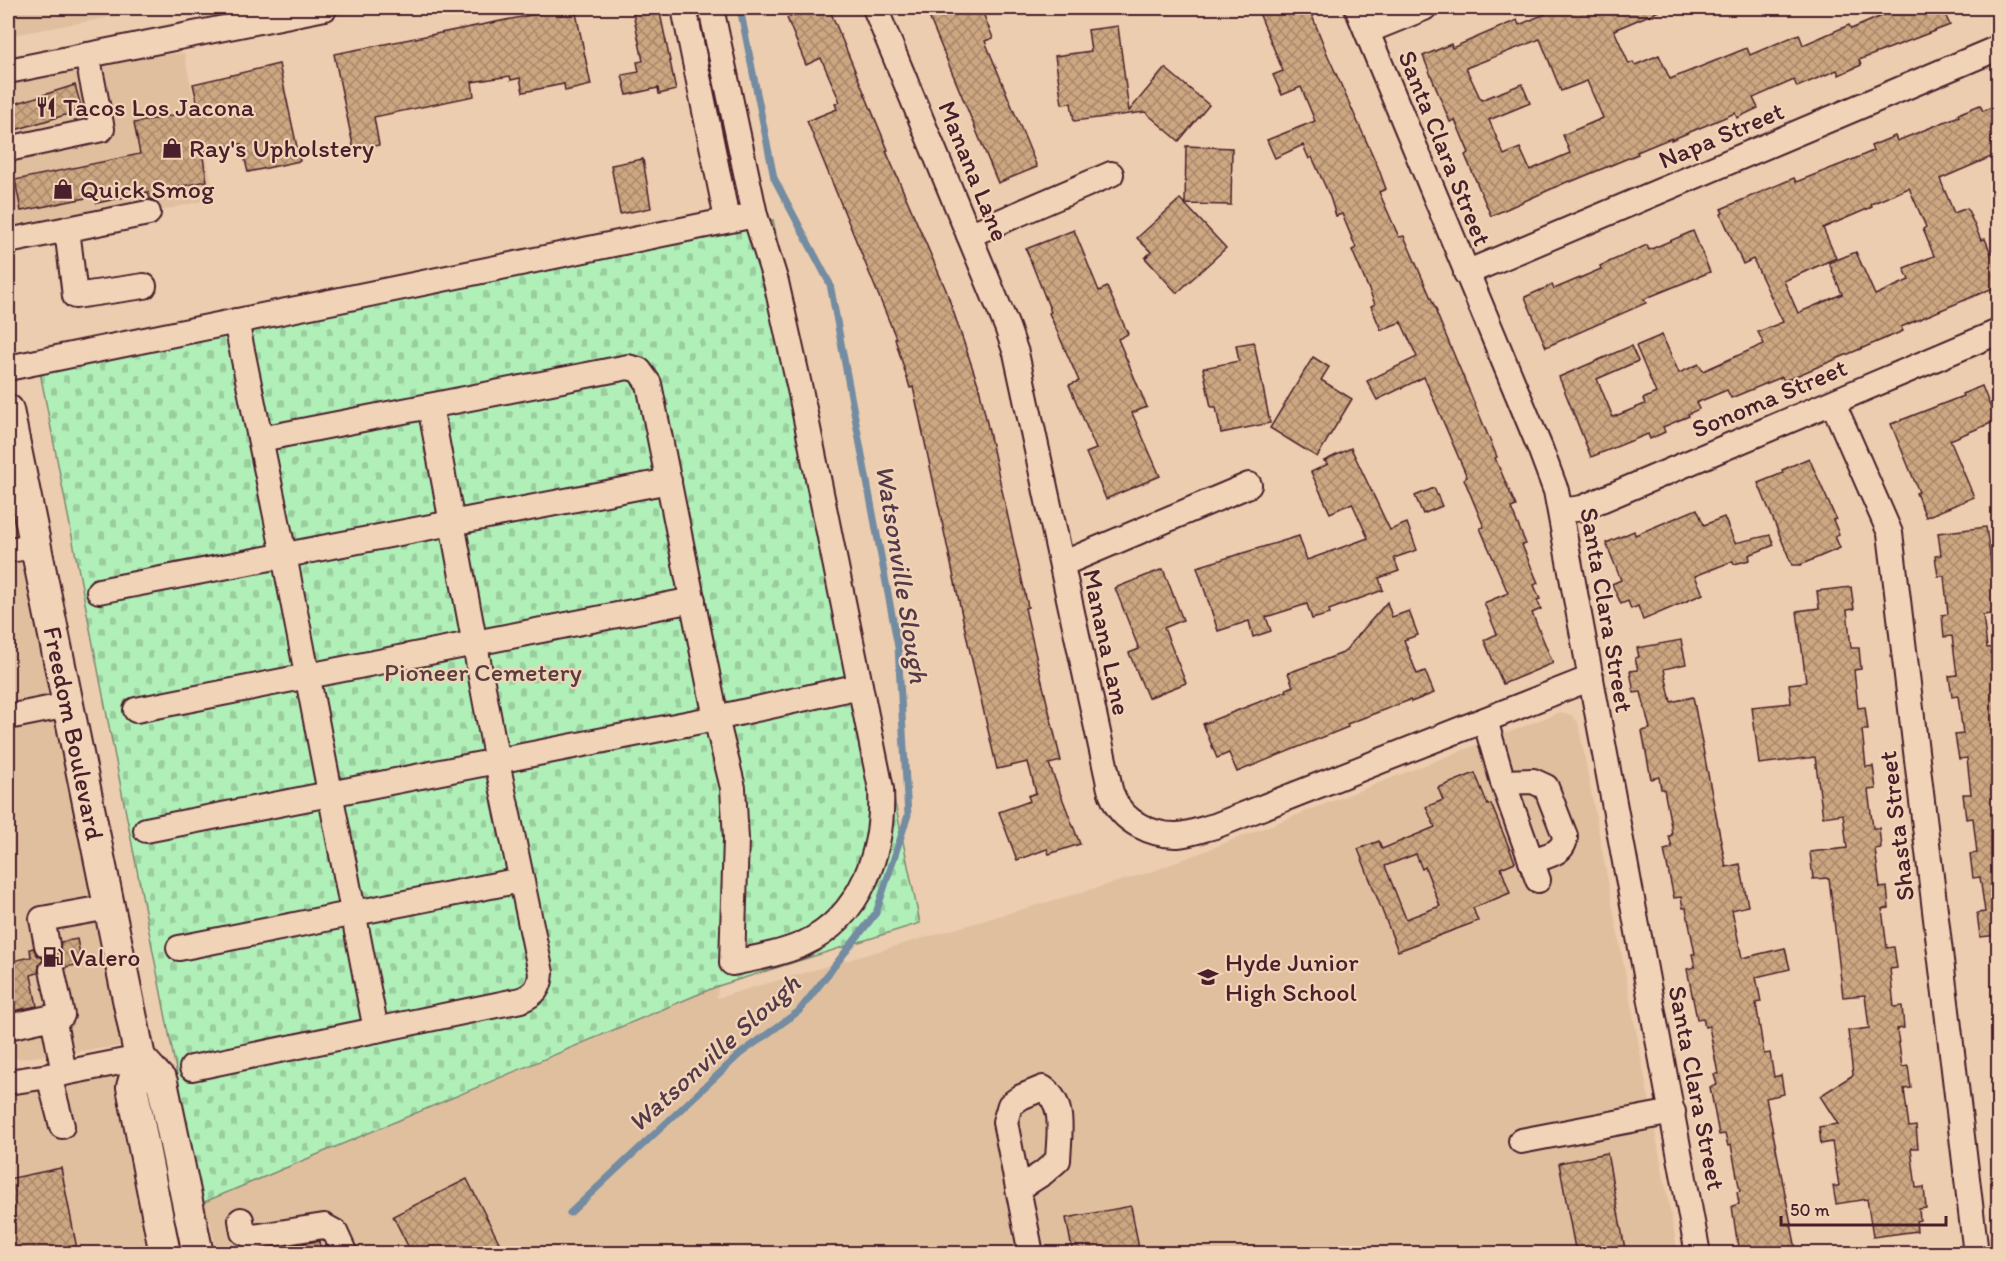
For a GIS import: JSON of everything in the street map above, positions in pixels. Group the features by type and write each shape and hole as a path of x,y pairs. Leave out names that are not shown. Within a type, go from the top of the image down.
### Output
{"main road":[{"name":"Freedom Boulevard","path":"8,410 22,548 68,705 140,1058 132,1087 165,1254"},
{"path":"140,1058 162,1082 198,1254"}],"street":[{"path":"8,71 293,11 325,8"},
{"path":"684,8 727,219"},
{"path":"261,439 633,367 639,370 649,384 716,718 733,788 736,817 732,963 777,953 821,934 834,924 846,911 868,875 882,812 881,789 776,282 755,215 711,8"},
{"name":"Manana Lane","path":"875,8 1016,353 1113,799 1124,815 1140,826 1160,834 1179,835 1215,826 1591,678"},
{"name":"Santa Clara Street","path":"1357,8 1549,471 1561,511 1698,1254"},
{"path":"1367,31 1424,8"},
{"name":"Napa Street","path":"1466,273 1998,48"},
{"path":"8,149 102,129 87,55"},
{"path":"969,235 1111,174"},
{"path":"8,241 148,213"},
{"path":"8,368 755,215"},
{"path":"67,229 75,296 144,286"},
{"path":"236,321 308,676 376,1030"},
{"name":"Sonoma Street","path":"1561,511 1582,508 1998,332"},
{"name":"Shasta Street","path":"1833,403 1890,533 1976,1254"},
{"path":"192,1068 520,1000 531,996 540,983 541,973 430,406"},
{"path":"99,591 669,481"},
{"path":"1062,564 1249,485"},
{"path":"136,710 693,600"},
{"path":"147,830 716,718 860,686"},
{"path":"8,717 68,705"},
{"path":"1485,720 1503,782 1535,871 1560,850 1565,836 1546,787 1533,781 1503,782"},
{"path":"179,948 521,880"},
{"path":"47,945 42,919 109,907"},
{"path":"8,1027 62,1015 52,970"},
{"path":"53,1017 62,1126"},
{"path":"8,1082 140,1058"},
{"path":"1521,1141 1673,1112"},
{"path":"1018,1189 1031,1254"},
{"path":"241,1220 243,1232 253,1237 318,1226 330,1227 339,1237 345,1254"}],"shaded area":[{"path":"8,8 159,8 8,36"},
{"path":"184,53 215,198 22,244 8,202 8,68"},
{"path":"8,503 129,1045 8,1060"},
{"name":"Hyde Junior High School","path":"1558,713 1571,715 1578,722 1678,1253 217,1254 210,1221 202,1203 718,986 717,998 1151,872"},
{"path":"125,1059 158,1253 8,1254 8,1094"}],"green space":[{"name":"Pioneer Cemetery","path":"773,220 920,923 718,986 202,1203 40,372"}],"building":[{"path":"575,8 591,85 565,91 564,84 523,92 520,78 511,80 510,76 472,82 474,96 374,117 379,145 354,150 334,54"},
{"path":"632,8 659,8 676,90 659,94 658,88 627,95 622,75 639,72 637,62 643,61"},
{"path":"813,8 829,8 888,150 886,151 946,290 979,387 1028,607 1025,608 1061,761 1049,764 1080,844 1049,854 1047,849 1017,860 999,812 1030,801 1028,796 1036,793 1028,762 997,769 913,387 910,388 896,338 807,121 837,109 835,104 840,102 821,58 806,65 787,18"},
{"path":"938,8 981,8 993,38 985,41 1037,167 998,183 927,12"},
{"path":"1257,8 1309,8 1378,167 1386,189 1379,192 1399,237 1404,236 1516,506 1511,508 1526,544 1522,545 1538,583 1534,585 1540,599 1537,600 1541,609 1532,613 1553,663 1503,684 1484,640 1497,634 1484,603 1508,593 1480,528 1484,527 1464,479 1467,477 1424,377 1377,400 1367,381 1417,357 1401,322 1381,330 1371,306 1375,304 1352,250 1356,248 1342,214 1336,216 1312,157 1309,159 1303,145 1275,158 1267,140 1315,121 1301,87 1282,95 1273,75 1283,71"},
{"path":"1559,8 1666,8 1614,30 1629,64 1633,62 1635,65 1659,55 1670,79 1747,48 1750,55 1799,34 1803,45 1849,25 1851,29 1891,12 1889,8 1942,8 1950,25 1859,60 1861,65 1839,75 1837,70 1797,87 1794,80 1753,98 1758,108 1737,118 1735,113 1671,140 1671,138 1491,216 1465,155 1469,153 1455,120 1450,122 1423,56 1451,44 1452,48 1517,20 1519,25","holes":["1540,39 1561,91 1587,81 1603,118 1563,135 1570,153 1530,170 1520,148 1504,155 1489,120 1530,103 1522,84 1481,100 1466,68"]},
{"path":"1118,26 1129,111 1165,68 1209,105 1179,141 1145,112 1074,121 1071,103 1062,104 1055,56 1091,51 1088,30"},
{"path":"279,64 300,161 248,172 241,144 202,152 207,181 178,187 180,196 154,200 150,199 148,192 97,203 96,196 21,211 15,180 140,154 134,123 199,110 193,84"},
{"path":"75,85 82,110 15,130 8,106"},
{"path":"1998,104 1998,154 1940,179 1954,213 1967,208 1981,240 1985,239 1991,253 1998,250 1998,286 1901,327 1903,331 1784,381 1782,377 1731,398 1727,390 1696,403 1699,409 1663,427 1665,432 1650,439 1648,434 1591,457 1559,377 1631,346 1638,361 1597,379 1613,417 1645,404 1643,399 1656,393 1636,346 1662,335 1679,373 1699,364 1703,371 1764,344 1758,332 1783,322 1753,259 1743,264 1721,214 1723,213 1721,209 1794,178 1796,182 1873,151 1871,146 1895,136 1897,141 1980,105 1983,111","holes":["1909,188 1926,227 1923,229 1934,256 1904,268 1909,280 1875,295 1856,252 1829,263 1842,294 1798,313 1784,281 1836,258 1823,228"]},
{"path":"1186,146 1232,148 1231,205 1185,204"},
{"path":"643,159 651,208 620,214 611,165"},
{"path":"1180,199 1226,248 1177,293 1145,258 1151,252 1137,238"},
{"path":"1074,230 1099,291 1107,287 1128,334 1118,339 1147,407 1132,413 1160,476 1106,499 1086,453 1096,449 1069,385 1079,381 1049,313 1051,312 1026,249"},
{"path":"1693,231 1710,272 1644,299 1646,303 1546,347 1525,297 1552,285 1554,289 1601,269 1600,266 1647,245 1649,250"},
{"path":"1254,342 1270,423 1221,433 1216,407 1211,407 1203,368 1239,361 1236,345"},
{"path":"1313,357 1329,367 1321,380 1352,399 1317,457 1270,428"},
{"path":"1982,386 1996,421 1950,440 1974,497 1926,517 1916,493 1919,492 1891,424 1963,396 1962,394"},
{"path":"1351,448 1390,530 1407,523 1417,550 1394,558 1399,571 1379,578 1383,590 1329,610 1330,614 1312,619 1307,604 1266,617 1271,631 1253,637 1249,621 1218,631 1197,567 1299,536 1307,560 1368,538 1352,503 1330,513 1311,472 1328,464 1324,461"},
{"path":"1809,458 1836,519 1833,520 1839,534 1835,536 1840,548 1800,565 1792,565 1758,483 1783,473 1782,470"},
{"path":"1434,488 1442,506 1423,514 1415,496"},
{"path":"1697,509 1704,525 1724,517 1735,543 1770,535 1774,545 1749,555 1750,560 1734,564 1733,561 1695,576 1703,594 1643,620 1638,606 1631,609 1628,601 1621,604 1612,584 1621,580 1606,543 1634,531 1635,535"},
{"path":"1986,527 1998,613 1983,615 1987,648 1998,647 1998,935 1980,937 1977,913 1985,912 1980,877 1973,878 1970,854 1977,853 1973,818 1966,819 1963,794 1971,794 1967,758 1959,759 1955,735 1963,734 1958,696 1952,697 1949,676 1957,675 1952,636 1944,637 1942,615 1948,614 1944,576 1938,576 1935,556 1941,555 1938,533"},
{"path":"1163,569 1183,620 1164,628 1186,683 1148,698 1129,653 1139,649 1115,588"},
{"path":"1851,587 1854,609 1847,610 1851,648 1859,648 1861,669 1854,670 1858,708 1865,707 1868,730 1862,730 1866,767 1873,766 1876,789 1868,790 1873,828 1879,828 1881,848 1875,849 1880,888 1887,887 1889,908 1882,909 1887,948 1894,947 1897,968 1890,969 1894,1007 1902,1006 1904,1028 1897,1029 1902,1067 1908,1066 1911,1088 1904,1089 1909,1127 1916,1126 1918,1148 1911,1148 1916,1188 1924,1187 1926,1208 1919,1209 1920,1220 1916,1221 1917,1231 1873,1237 1867,1199 1836,1204 1833,1186 1839,1186 1832,1142 1821,1144 1819,1127 1838,1124 1820,1096 1853,1075 1848,1031 1869,1028 1865,995 1843,997 1829,878 1813,879 1810,852 1847,848 1843,814 1823,817 1815,757 1759,764 1752,707 1791,703 1789,684 1806,682 1797,611 1819,608 1817,591"},
{"path":"1387,602 1392,617 1409,611 1418,635 1404,640 1417,674 1425,671 1434,693 1347,724 1348,727 1237,772 1229,753 1217,758 1203,724 1287,691 1286,689 1293,686 1288,673 1343,653"},
{"path":"1681,640 1686,664 1664,669 1671,702 1693,697 1726,867 1740,864 1748,906 1732,910 1742,958 1785,948 1790,969 1756,977 1761,1002 1756,1003 1764,1054 1770,1053 1774,1077 1781,1075 1784,1094 1766,1098 1797,1254 1739,1254 1732,1206 1739,1204 1737,1192 1740,1191 1731,1145 1728,1146 1725,1134 1719,1135 1710,1087 1717,1085 1714,1074 1718,1074 1709,1026 1705,1027 1703,1018 1697,1019 1687,969 1695,967 1692,954 1695,954 1686,908 1683,908 1681,897 1674,898 1664,850 1672,848 1669,836 1672,835 1664,789 1661,789 1659,777 1651,779 1642,731 1650,729 1641,692 1634,693 1630,671 1638,670 1635,658 1639,657 1637,648"},
{"path":"1475,773 1488,805 1491,804 1515,862 1501,868 1510,893 1473,908 1478,921 1398,951 1358,849 1379,841 1382,849 1435,827 1426,807 1443,800 1438,788","holes":["1416,854 1422,869 1425,867 1440,906 1406,919 1385,866"]},
{"path":"77,939 82,964 66,967 62,960 55,956 60,950 61,942"},
{"path":"33,948 37,955 44,959 39,965 38,973 31,975 37,1006 8,1012 8,962 31,957 30,949"},
{"path":"1607,1153 1626,1254 1576,1254 1559,1163"},
{"path":"61,1168 78,1254 8,1254 8,1179"},
{"path":"467,1179 505,1254 412,1254 393,1216"},
{"path":"1131,1206 1140,1254 1073,1254 1066,1218"},
{"path":"319,1241 321,1254 266,1254 266,1249"}],"waterway":[{"name":"Watsonville Slough","path":"570,1213 740,1054 799,1011 876,913 908,815 898,647 830,284 774,178 740,8"}],"place":[{"name":"Tacos Los Jacona","path":"46,107"},
{"name":"Ray's Upholstery","path":"172,148"},
{"name":"Quick Smog","path":"63,189"},
{"name":"Valero","path":"53,957"},
{"name":"Hyde Junior High School","path":"1208,977"}]}
